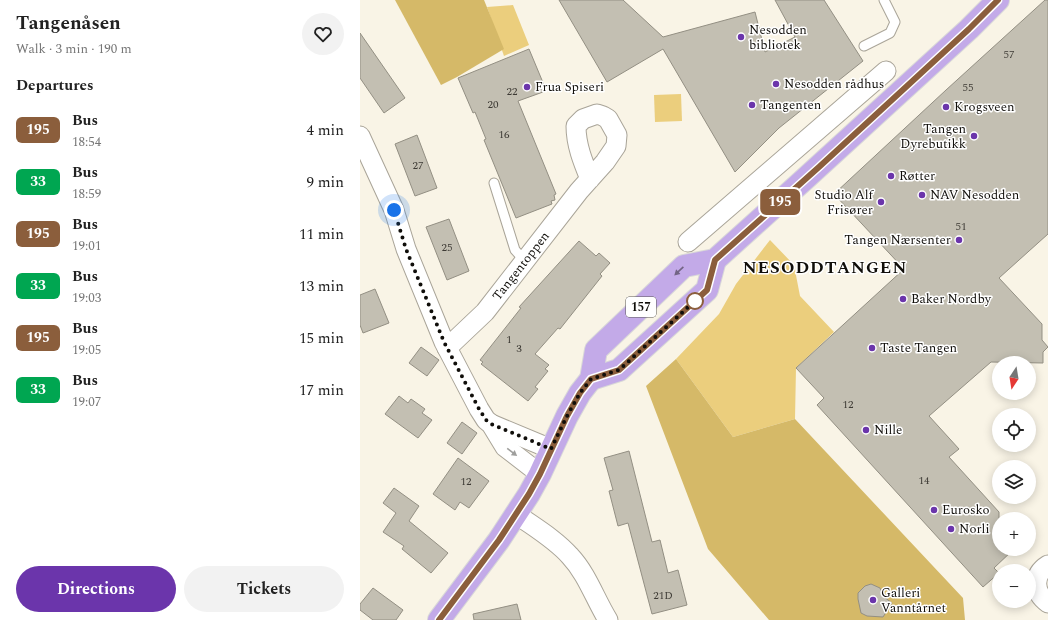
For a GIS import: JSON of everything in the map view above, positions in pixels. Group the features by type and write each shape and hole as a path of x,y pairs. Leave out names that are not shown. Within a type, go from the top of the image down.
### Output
{"main road":[{"path":"715,260 969,29 998,0"},
{"name":"157","path":"439,620 499,540 540,474 567,416 580,393 591,379 596,350 684,266 715,260 707,290 619,370 591,379"}],"street":[{"path":"688,242 886,71"},
{"path":"360,136 394,210 406,249 435,322 479,409 486,420 491,424 551,449"},
{"name":"Tangentoppen","path":"447,348 485,312 590,179"},
{"path":"491,424 505,447 540,474"},
{"path":"516,514 547,536 570,555 579,568 608,620"},
{"path":"1048,565 1041,570 1036,584 1039,594 1048,603"}],"lane":[{"path":"864,46 890,33 895,22 884,0"},
{"path":"494,183 515,250 525,260"}],"shaded area":[{"path":"395,0 484,0 504,49 441,85"},
{"path":"513,5 529,45 504,56 487,7"},
{"path":"681,94 682,121 655,122 654,95"},
{"path":"770,240 794,265 800,296 834,332 796,368 795,419 733,437 676,359 719,314 736,284"},
{"path":"676,359 733,437 795,419 963,598 965,620 769,620 708,549 646,386"}],"building":[{"name":"Tangenten","path":"559,0 623,0 663,37 755,12 765,52 795,37 775,0 824,0 863,61 779,128 735,172 663,49 607,82"},
{"path":"1045,0 1048,0 1048,234 999,278 1042,324 1042,340 1048,347 1043,352 1043,363 1036,363 1036,356 992,356 992,362 929,416 959,449 949,457 999,512 992,512 992,556 1007,556 998,564 992,564 992,579 983,587 817,405 824,398 796,368 904,269 834,194"},
{"path":"360,33 405,98 384,113 360,78"},
{"path":"529,49 544,85 540,86 543,92 518,101 556,194 554,195 555,200 551,201 552,204 516,218 484,140 486,139 475,112 473,113 458,78"},
{"path":"417,135 437,188 415,196 395,144"},
{"path":"449,219 469,271 447,280 426,227"},
{"path":"579,241 596,256 599,253 610,263 600,274 602,276 560,329 558,328 535,354 549,365 545,369 548,371 535,387 538,389 528,401 481,364 483,362 480,360 521,308 519,307"},
{"path":"375,289 389,323 363,333 360,325 360,295"},
{"path":"421,347 439,360 427,376 409,363"},
{"path":"399,396 408,403 411,399 425,409 422,413 432,420 418,438 385,414"},
{"path":"462,422 477,433 462,454 447,443"},
{"path":"629,451 652,542 660,540 668,573 678,570 687,605 652,614 628,523 618,526 609,491 613,490 604,458"},
{"path":"458,458 489,481 469,508 460,502 455,510 433,494"},
{"path":"394,488 419,506 409,521 448,553 431,573 402,549 404,546 383,532 396,513 383,503"},
{"name":"Galleri Vanntårnet","path":"871,584 880,588 884,597 892,603 883,617 867,616 861,613 858,593 865,586"},
{"path":"373,588 403,610 396,620 373,620 360,610 360,604"},
{"path":"517,604 521,620 474,620 473,614"}],"bus line":[{"name":"195","path":"439,620 499,540 529,494 567,416 580,393 591,379 619,370 707,290 715,260 819,167 969,29 998,0"}],"place":[{"name":"Nesodden bibliotek","path":"741,37"},
{"name":"Nesodden rådhus","path":"776,84"},
{"name":"Frua Spiseri","path":"527,87"},
{"name":"Tangenten","path":"752,105"},
{"name":"Krogsveen","path":"946,107"},
{"name":"Tangen Dyrebutikk","path":"974,136"},
{"name":"Røtter","path":"891,176"},
{"name":"NAV Nesodden","path":"922,195"},
{"name":"Studio Alf Frisører","path":"881,202"},
{"name":"Tangen Nærsenter","path":"959,240"},
{"name":"Baker Nordby","path":"903,299"},
{"name":"Taste Tangen","path":"872,348"},
{"name":"Nille","path":"866,430"},
{"name":"Eurosko","path":"934,510"},
{"name":"Norli","path":"951,529"},
{"name":"Galleri Vanntårnet","path":"873,600"}],"district":[{"name":"NESODDTANGEN","path":"825,268"}],"route":[{"path":"394,210 406,249 435,322 444,342 486,420 491,424 551,449 580,393 591,379 619,370 696,300 695,301"}]}
